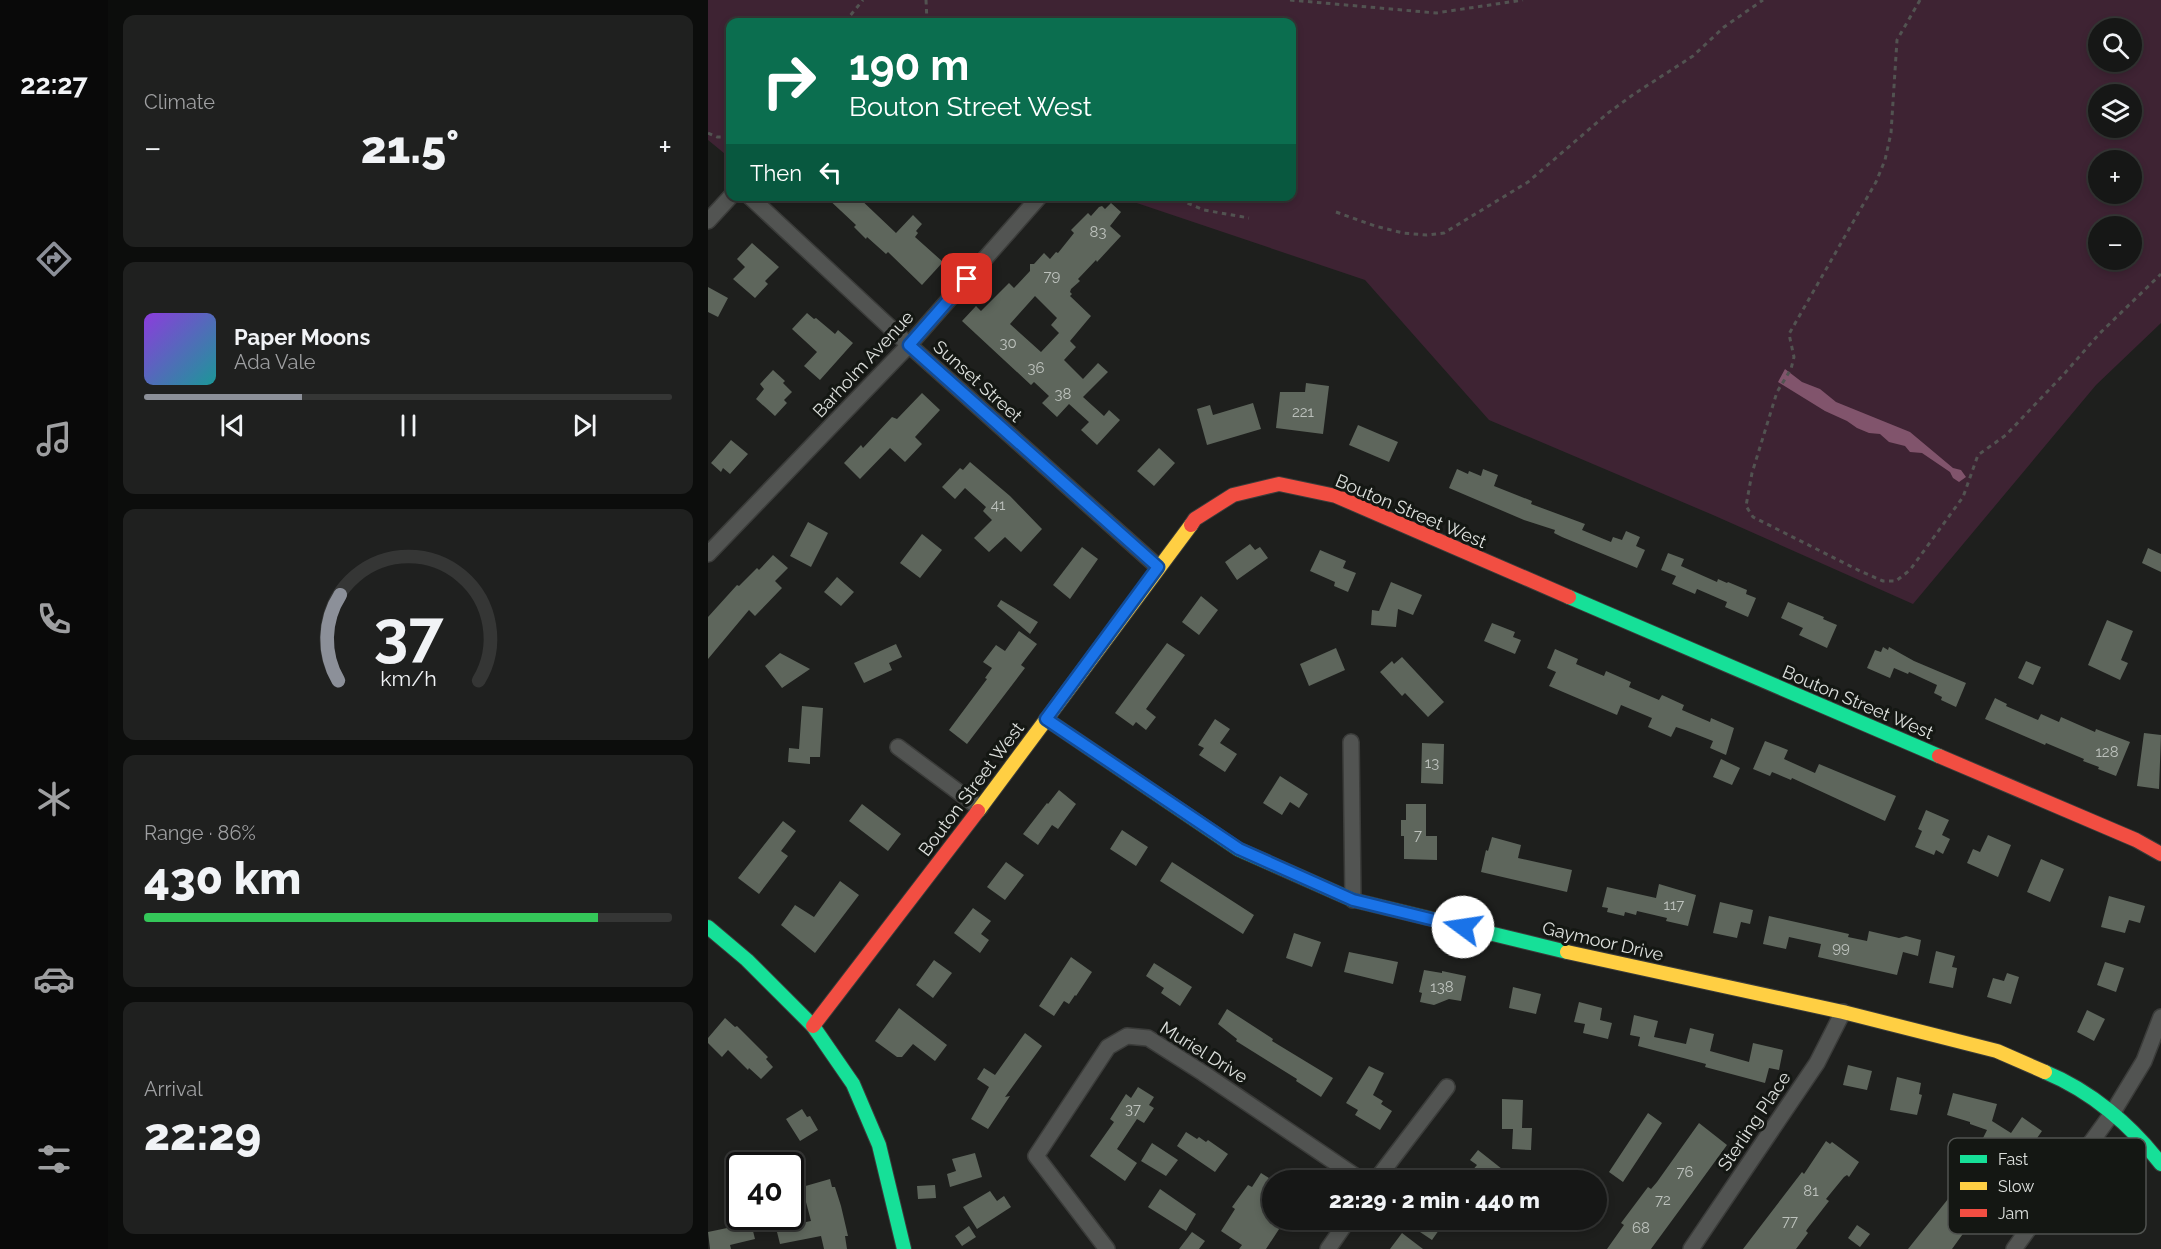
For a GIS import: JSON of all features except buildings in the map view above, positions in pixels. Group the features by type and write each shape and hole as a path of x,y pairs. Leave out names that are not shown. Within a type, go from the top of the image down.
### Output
{"street":[{"path":"708,221 726,201"},
{"name":"Sunset Street","path":"754,201 909,345 1158,567"},
{"name":"Barholm Avenue","path":"708,554 909,345 1036,201"},
{"name":"Bouton Street West","path":"813,1026 980,808 1195,519 1233,495 1279,484 1336,496 1701,655 2136,840 2161,854"},
{"name":"Gaymoor Drive","path":"1046,719 1239,849 1353,900 1596,959 1843,1012 1997,1051 2053,1075 2114,1112 2140,1138"},
{"path":"1351,742 1353,900"},
{"path":"898,747 980,808"},
{"path":"708,927 747,960 813,1026 853,1084 879,1145 904,1249"},
{"name":"Sterling Place","path":"1691,1249 1817,1063 1843,1012"},
{"path":"2095,1138 2114,1112 2144,1061 2161,1017"},
{"name":"Muriel Drive","path":"1107,1249 1036,1156 1108,1047 1126,1036 1148,1038 1345,1170"},
{"path":"1384,1170 1447,1087"},
{"name":"Gaymoor Drive","path":"2146,1144 2161,1164"},
{"path":"1328,1249 1341,1230"},
{"path":"2014,1249 2025,1234"}],"path":[{"path":"848,18 863,0"},
{"path":"926,0 927,18"},
{"path":"1290,0 1436,14 1523,0"},
{"path":"1336,212 1403,233 1428,235 1444,233 1528,182 1608,113 1694,56 1724,27 1763,0"},
{"path":"1920,0 1898,39 1891,133 1885,160 1876,182 1789,334 1794,357 1791,369 1777,392 1752,473 1746,506 1753,517 1883,581 1896,581 1910,570 1963,497 1978,454 2006,435 2100,333 2161,274"},
{"path":"708,133 717,137 726,137"},
{"path":"1182,201 1204,210 1249,218"}],"shaded area":[{"path":"708,0 2161,0 2161,323 2096,385 1913,604 1713,515 1489,420 1365,280 1131,201 1296,201 1296,18 726,18 726,155 708,140"},
{"path":"1785,369 1802,382 1820,389 1836,402 1910,432 1953,468 1961,470 1966,477 1959,482 1950,472 1922,453 1910,452 1905,446 1889,442 1880,434 1869,433 1857,428 1825,411 1778,382"}],"traffic: fast":[{"path":"1569,597 1939,756"},
{"path":"1046,719 1238,849 1353,900 1567,952"},
{"path":"708,927 747,960 813,1026 853,1084 879,1145 904,1249"},
{"path":"2045,1072 2094,1099 2139,1138"},
{"path":"2146,1146 2161,1164"}],"traffic: slow":[{"path":"978,811 1191,525"},
{"path":"1567,952 1843,1012 1997,1051 2045,1072"}],"traffic: jam":[{"path":"1191,525 1195,519 1233,495 1279,484 1336,496 1569,597"},
{"path":"1939,756 2136,840 2161,854"},
{"path":"813,1026 978,811"}],"route":[{"path":"967,279 909,345 1158,567 1046,719 1239,849 1353,900 1463,927"}]}
